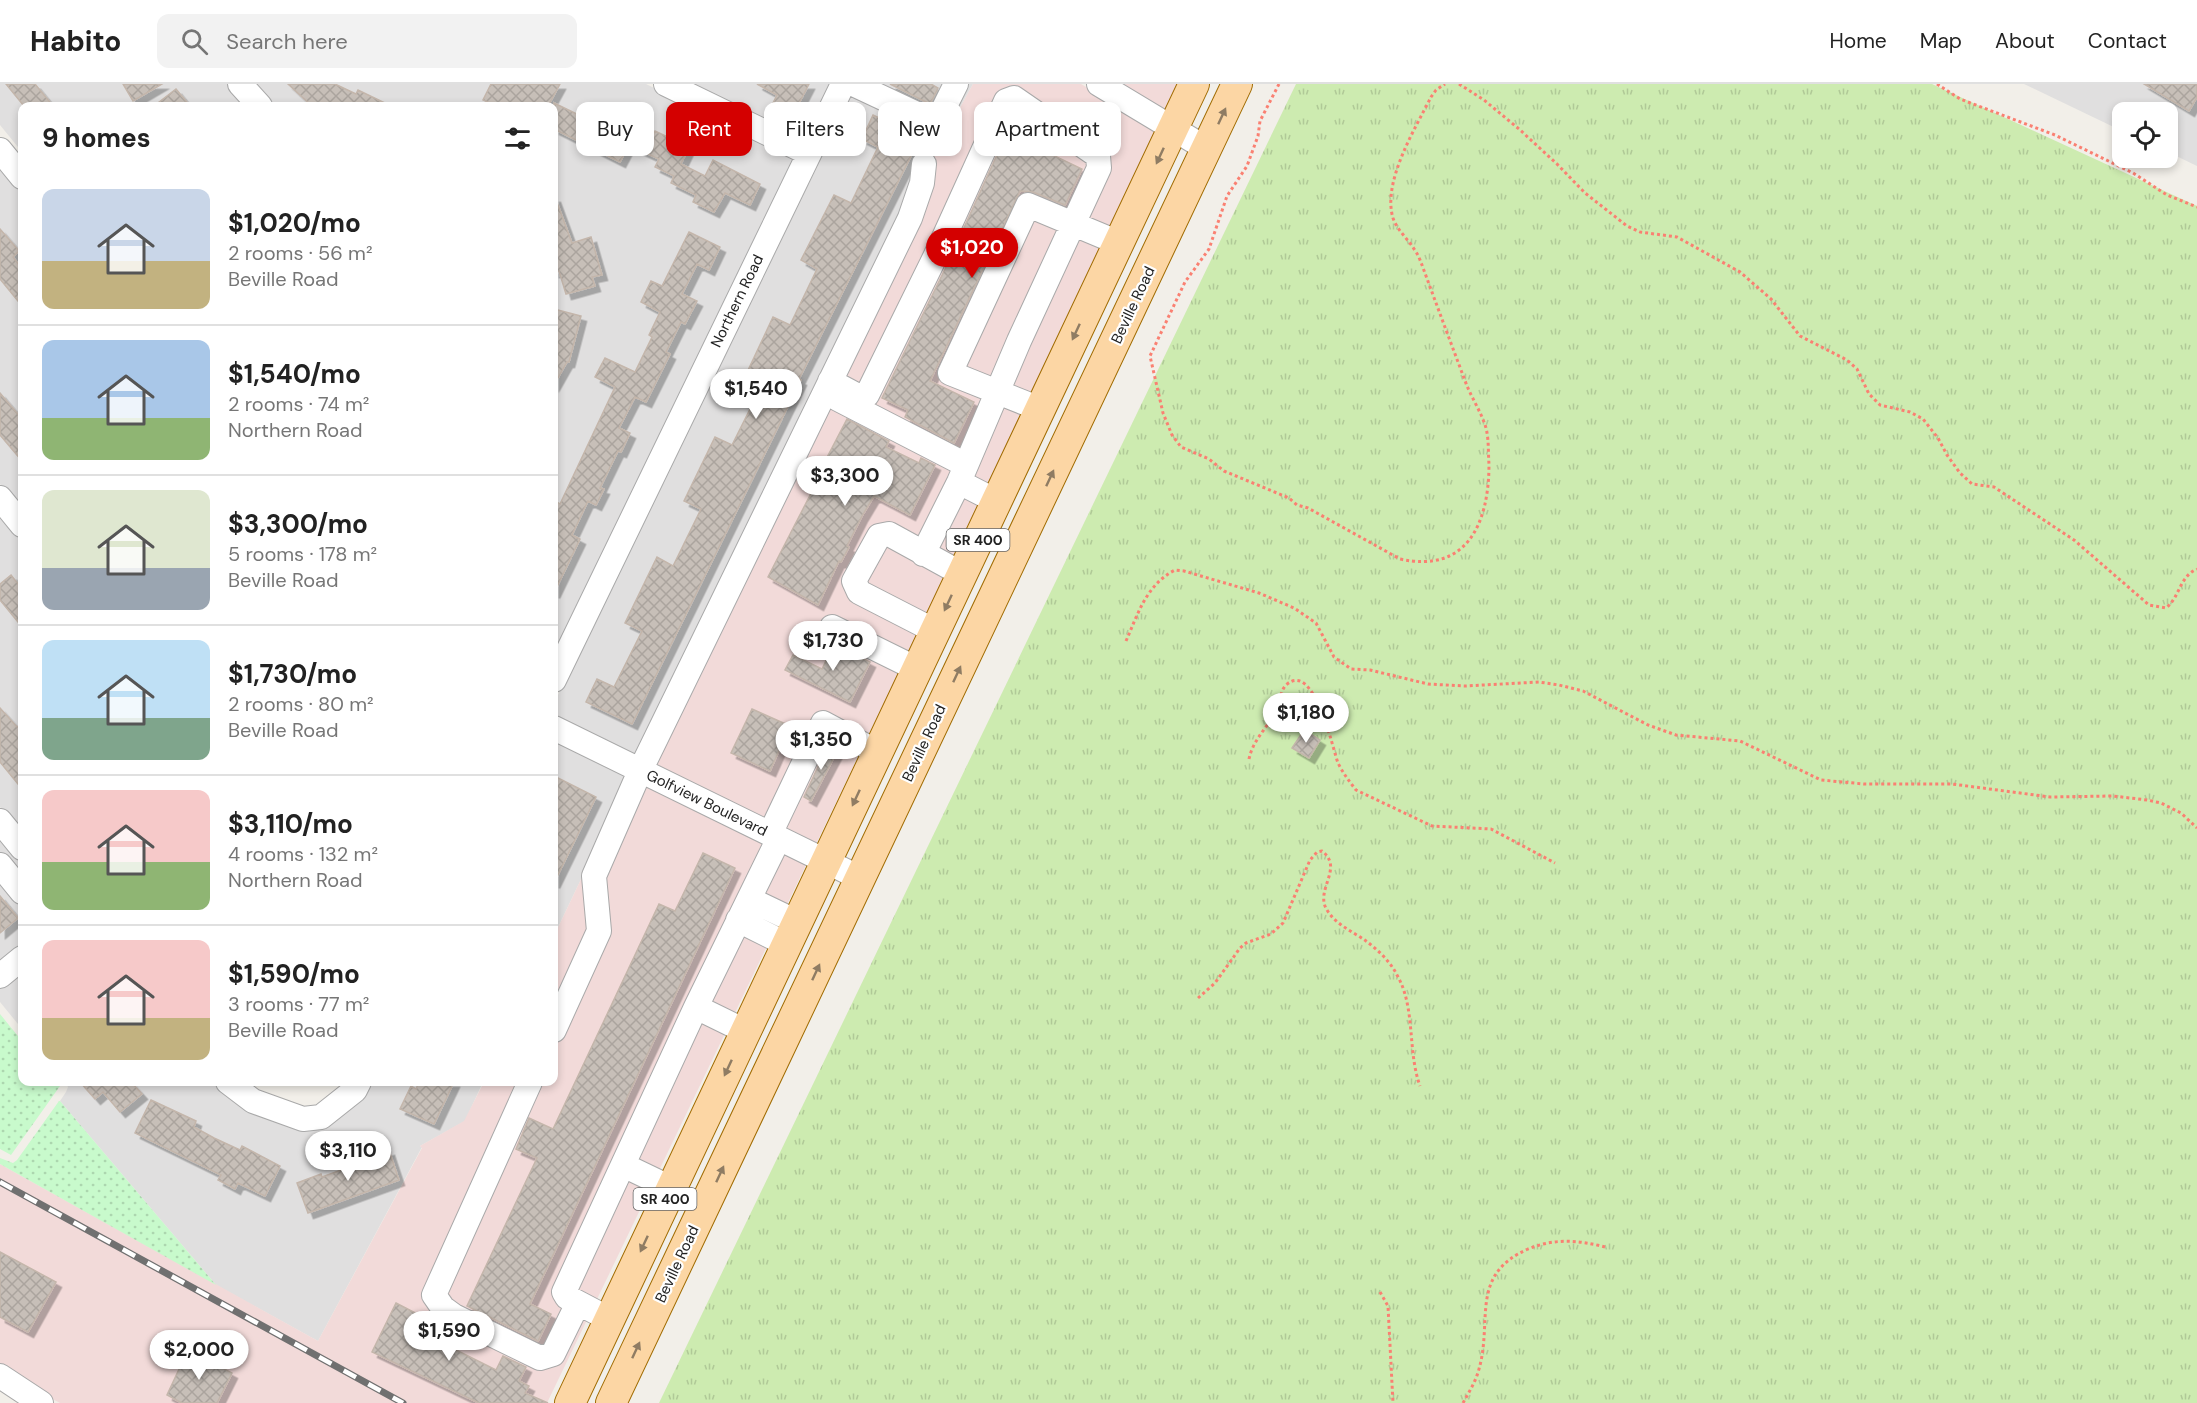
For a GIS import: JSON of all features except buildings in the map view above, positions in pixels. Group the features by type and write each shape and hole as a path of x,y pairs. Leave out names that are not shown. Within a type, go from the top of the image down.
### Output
{"main road":[{"name":"SR 400","path":"573,1395 1194,84"},
{"name":"Beville Road","path":"611,1403 1237,84"}],"street":[{"path":"240,84 256,102"},
{"path":"666,84 764,132"},
{"name":"Northern Road","path":"834,102 843,84"},
{"path":"853,84 932,121 939,118 956,84"},
{"path":"1099,84 1207,149"},
{"path":"827,387 862,398 867,395 936,255 1006,101 1014,98 1098,156 1099,168 997,392 963,473 923,554"},
{"path":"0,150 18,172"},
{"name":"Northern Road","path":"558,672 807,156"},
{"path":"558,1021 599,931 594,876 640,771 909,218 922,183 924,164"},
{"path":"1040,410 950,373 1028,205 1119,243"},
{"path":"827,387 963,473 998,498 1035,509"},
{"path":"0,498 18,520"},
{"path":"935,631 859,592 854,581 879,536 889,534 962,574"},
{"path":"832,627 917,669"},
{"path":"609,1319 565,1296 564,1292 696,1007 744,910 823,723 877,752"},
{"name":"Golfview Boulevard","path":"558,730 860,878"},
{"path":"0,821 18,843"},
{"path":"0,866 18,887"},
{"path":"744,910 791,933"},
{"path":"0,976 18,961"},
{"path":"696,1007 745,1031"},
{"path":"233,1086 253,1101 303,1119 321,1117 357,1086"},
{"path":"528,1086 434,1295 443,1308 454,1316 540,1358 553,1354 578,1303"},
{"path":"623,1165 671,1188"},
{"path":"0,1377 31,1401"},
{"path":"573,1395 611,1403"}],"path":[{"path":"1279,84 1260,122 1258,136 1247,166 1227,196 1209,249 1185,282 1150,356 1163,413 1172,435 1181,447 1209,459 1224,471 1289,498 1297,505 1308,508 1400,559 1416,562 1450,556 1462,549 1479,524 1489,490 1486,427 1449,339 1416,250 1397,226 1391,204 1396,172 1402,156 1436,90 1445,84"},
{"path":"1459,84 1484,100 1519,129 1585,193 1627,226 1640,232 1677,237 1740,272 1771,299 1800,336 1847,360 1857,369 1869,394 1881,405 1910,412 1923,419 1960,473 1972,484 1994,487 2074,540 2149,605 2166,608 2171,604 2189,572 2197,569"},
{"path":"1937,84 1960,99 2055,135 2133,173 2167,195 2197,207"},
{"path":"1126,641 1153,585 1175,570 1184,571 1259,593 1294,609 1316,623 1334,657 1351,669 1370,670 1428,684 1465,686 1549,683 1583,691 1648,725 1676,735 1740,741 1821,780 1864,784 1952,784 2050,797 2113,796 2147,800 2162,803 2181,813 2197,828"},
{"path":"1250,759 1256,740 1276,711 1284,686 1298,681 1308,687 1315,696 1322,710 1338,762 1356,790 1432,826 1491,829 1554,863"},
{"path":"1198,998 1215,983 1240,948 1277,931 1283,923 1310,860 1317,852 1322,851 1327,855 1331,867 1323,898 1326,908 1340,923 1380,953 1402,985 1406,999 1414,1070 1420,1086"},
{"path":"1463,1403 1479,1369 1488,1291 1504,1262 1516,1255 1554,1241 1571,1240 1605,1247"},
{"path":"1380,1292 1388,1306 1393,1403"}],"shaded area":[{"path":"0,84 228,84 244,102 18,102 18,147 0,125"},
{"path":"252,84 646,84 683,102 666,102 666,156 752,156 752,136 764,141 764,156 798,158 558,650 558,102 268,102"},
{"path":"688,84 832,84 824,102 764,102 764,121 752,115 752,102 725,102"},
{"path":"854,84 973,84 962,104 962,102 878,102 878,156 934,156 638,760 558,720 558,695 822,156 866,156 866,102 846,102"},
{"path":"973,84 1081,84 1111,102 974,102 974,156 1121,156 1121,108 1160,131 815,846 638,760 933,157 962,156 962,104"},
{"path":"1116,84 1182,84 1168,115"},
{"path":"2024,84 2197,84 2197,166 2178,157 2178,102 2112,102 2112,126"},
{"path":"0,153 18,176 18,506 0,484"},
{"path":"0,512 18,534 18,829 0,807"},
{"path":"558,741 630,776 558,928"},
{"path":"630,776 807,863 547,1403 60,1403 32,1388 0,1365 0,1164 318,1341 422,1148 420,1146 464,1121 482,1086 558,1086 558,928"},
{"path":"0,835 18,857 18,1024 0,1002"},
{"path":"219,1086 251,1110 318,1127 321,1130 332,1125 332,1121 366,1086 481,1086 465,1121 420,1146 422,1147 318,1341 216,1285 60,1101 68,1087"}],"green space":[{"path":"1296,84 1932,84 2197,206 2197,1403 659,1403"},
{"path":"0,1014 18,1036 18,1086 60,1086 11,1155 0,1149"},
{"path":"59,1101 216,1285 0,1164 0,1158 13,1163 17,1160"}],"railway":[{"path":"0,1182 403,1403"}]}
